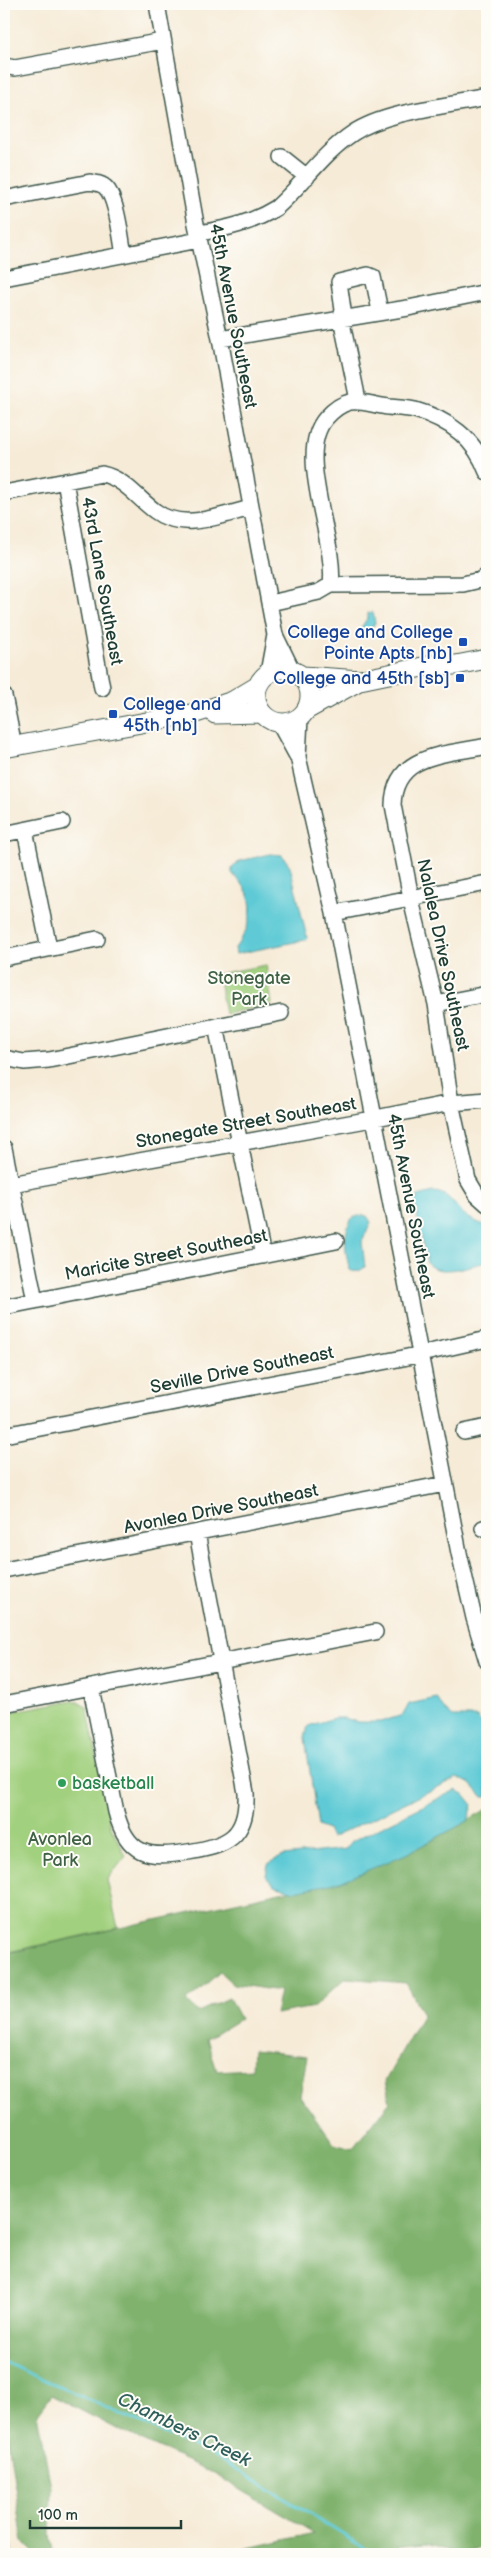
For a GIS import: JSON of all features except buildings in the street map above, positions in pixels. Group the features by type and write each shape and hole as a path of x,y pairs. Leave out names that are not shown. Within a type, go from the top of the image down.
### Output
{"main road":[{"path":"432,665 459,652 487,647"},
{"path":"9,747 196,713 233,701 263,679 281,669 297,673 360,680 432,665 456,665 487,659"},
{"path":"297,673 310,690 304,714"},
{"path":"263,679 256,700 261,713 269,720 279,724 289,723 360,680"},
{"path":"196,713 261,713"}],"street":[{"name":"45th Avenue Southeast","path":"157,4 199,237 275,635 297,673"},
{"path":"4,66 23,67 163,41"},
{"path":"4,278 124,255 199,237 264,215 286,199 338,144 372,123 487,98"},
{"path":"282,157 307,177"},
{"path":"4,199 90,182 101,184 107,188 113,200 124,255"},
{"path":"358,400 341,318 343,310 339,282 368,275 373,277 380,311"},
{"path":"220,339 487,292"},
{"path":"331,585 333,570 318,495 315,437 320,426 344,403 358,400 407,408 446,421 482,459 487,472"},
{"path":"4,493 102,474 112,476 138,495 155,512 178,522 204,519 251,508"},
{"name":"43rd Lane Southeast","path":"65,481 102,688"},
{"path":"270,604 319,592 331,585 463,584 480,580 487,575"},
{"name":"45th Avenue Southeast","path":"263,679 275,635"},
{"path":"4,696 9,747"},
{"name":"45th Avenue Southeast","path":"298,757 304,714"},
{"name":"45th Avenue Southeast","path":"279,724 298,757 334,913 446,1484 474,1618 487,1662"},
{"name":"Nalalea Drive Southeast","path":"482,1200 468,1180 451,1102 436,1004 411,897 394,796 399,780 411,766 422,760 487,746"},
{"path":"4,834 62,822"},
{"path":"25,830 49,948"},
{"path":"334,913 487,883"},
{"path":"4,958 97,939"},
{"path":"436,1004 487,994"},
{"path":"4,1058 24,1062 49,1060 281,1013"},
{"path":"216,1026 263,1256"},
{"name":"Stonegate Street Southeast","path":"11,1184 240,1144 374,1119 451,1102 487,1100"},
{"path":"4,1148 35,1301"},
{"name":"Maricite Street Southeast","path":"4,1307 336,1241"},
{"name":"Seville Drive Southeast","path":"4,1436 421,1354 487,1339"},
{"path":"464,1432 487,1427"},
{"name":"Avonlea Drive Southeast","path":"4,1570 446,1484"},
{"path":"91,1688 116,1812 125,1837 138,1849 151,1855 163,1856 209,1849 225,1843 235,1835 245,1818 247,1808 246,1793 197,1533"},
{"path":"4,1704 375,1632"}],"green space":[{"name":"Stonegate Park","path":"266,965 272,1004 225,1014 218,974"},
{"name":"Avonlea Park","path":"74,1700 87,1707 111,1827 126,1856 107,1880 118,1928 4,1953 4,1713"},
{"path":"487,1809 487,2546 464,2553 423,2545 397,2548 397,2554 223,2554 314,2533 209,2471 117,2429 51,2395 37,2414 51,2486 50,2535 54,2554 35,2554 23,2542 4,2412 4,1954 338,1879 431,1841","holes":["220,1972 233,1984 280,1991 275,2014 314,2007 345,1978 406,1983 423,2014 385,2081 390,2102 352,2149 334,2144 300,2096 307,2056 253,2050 252,2069 217,2071 207,2039 240,2019 229,1998 198,2012 187,2001"]},
{"path":"4,2481 13,2554 4,2554"}],"water":[{"path":"373,612 375,623 366,635 359,631 368,617 368,613"},
{"path":"270,854 282,855 290,866 307,938 305,940 236,954 235,948 248,926 251,909 248,893 232,873 232,868 240,861"},
{"path":"433,1192 446,1196 467,1217 487,1226 487,1262 447,1270 439,1270 427,1263 414,1203 418,1196"},
{"path":"367,1216 371,1222 362,1242 365,1267 354,1271 350,1270 348,1263 346,1250 347,1229 353,1217"},
{"path":"437,1698 443,1708 453,1717 477,1717 487,1732 487,1797 483,1797 470,1783 457,1778 331,1838 327,1830 318,1826 305,1738 308,1726 334,1718 344,1718 357,1722 380,1722 403,1715 409,1704"},
{"path":"456,1790 464,1794 473,1805 468,1821 406,1854 340,1882 295,1891 274,1885 266,1876 268,1864 283,1856 346,1849 352,1841"}],"waterway":[{"name":"Chambers Creek","path":"4,2362 217,2457 366,2549 369,2554"}],"place":[{"name":"College and College Pointe Apts [nb]","path":"463,642"},
{"name":"College and 45th [sb]","path":"460,678"},
{"name":"College and 45th [nb]","path":"113,714"},
{"name":"basketball","path":"62,1783"}]}
